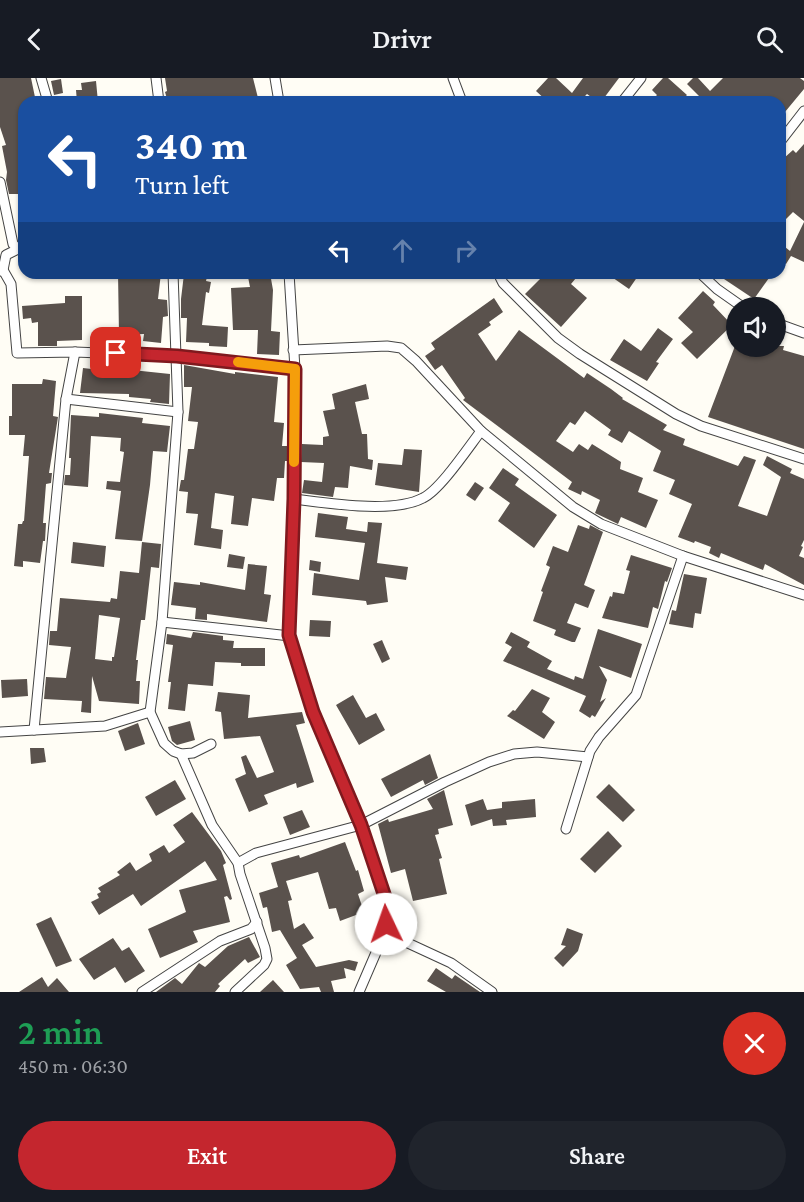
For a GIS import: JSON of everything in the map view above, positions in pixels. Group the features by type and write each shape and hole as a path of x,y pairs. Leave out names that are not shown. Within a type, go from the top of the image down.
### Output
{"street":[{"path":"41,78 46,96"},
{"path":"156,78 158,96"},
{"path":"275,78 278,96"},
{"path":"453,78 460,96"},
{"path":"627,96 641,78"},
{"path":"786,134 804,111"},
{"path":"0,182 13,244 18,248"},
{"path":"18,251 6,255 2,270 11,285 17,353 75,352 177,356 295,369"},
{"path":"173,279 178,412 162,622 150,712 164,743 173,751 181,754 193,753 211,744"},
{"path":"289,279 295,369 294,499 289,635 313,712 361,825 386,900 384,932 359,992"},
{"path":"502,279 512,292 558,338 676,414 701,426 804,459"},
{"path":"706,279 728,297"},
{"path":"786,327 804,333"},
{"path":"293,350 387,346 401,348 481,431 573,507 601,524 683,556 804,595"},
{"path":"34,730 66,399 75,352"},
{"path":"66,399 178,412"},
{"path":"294,499 347,505 396,505 424,498 434,490 481,431"},
{"path":"566,829 588,757 599,737 636,695 683,556"},
{"path":"162,622 290,636"},
{"path":"0,732 105,726 150,712"},
{"path":"238,863 256,853 361,825 445,782 489,762 514,754 537,752 588,757"},
{"path":"181,754 212,825 238,863 267,959 264,965 236,992"},
{"path":"142,992 220,940 251,929 257,922"},
{"path":"384,932 451,963 492,992"}],"building":[{"path":"0,78 31,78 35,96 18,96 18,194 9,194 2,146 6,145 0,127"},
{"path":"165,78 253,78 258,96 166,96 165,92 167,91"},
{"path":"548,78 556,78 572,93 583,78 619,78 606,96 587,94 585,96 541,96 536,91"},
{"path":"663,78 668,78 687,95 656,96 652,90"},
{"path":"693,78 698,78 710,91 723,78 800,78 804,81 804,89 786,111 786,96 699,96 687,84"},
{"path":"61,79 63,93 54,95 51,81"},
{"path":"96,81 97,96 76,96 76,90 82,90 81,83"},
{"path":"804,144 804,221 793,212 786,219 786,156 793,150 796,153"},
{"path":"804,222 804,262 791,256 786,264 786,248 790,251"},
{"path":"118,279 160,279 158,299 167,300 168,316 163,317 161,343 143,341 144,334 119,335"},
{"path":"183,279 206,279 206,281 211,282 209,293 206,292 202,325 228,327 227,347 186,342 187,318 181,318"},
{"path":"248,279 271,279 273,290 271,331 280,332 279,355 257,354 258,330 233,330 231,288 250,287"},
{"path":"540,279 575,279 571,284 587,298 561,327 525,294"},
{"path":"615,279 636,279 629,289"},
{"path":"724,279 768,279 755,297 751,297"},
{"path":"703,291 715,302 713,305 726,319 726,331 697,359 681,343 693,332 678,318"},
{"path":"65,296 82,296 82,340 57,341 57,346 38,346 38,322 32,323 31,318 23,319 22,306 65,303"},
{"path":"494,298 503,312 489,322 491,325 478,334 496,361 519,330 584,378 587,373 622,399 667,425 663,430 685,439 683,445 738,466 744,456 756,460 738,506 767,516 781,477 763,465 767,456 792,469 790,473 804,479 804,540 799,556 804,558 804,585 765,564 763,570 721,553 719,558 709,553 711,547 678,537 692,504 669,494 675,480 653,471 661,451 629,431 622,443 608,435 611,430 585,411 575,425 570,422 556,441 573,452 579,444 588,450 592,444 621,462 620,469 643,478 638,492 658,500 646,528 621,517 618,524 595,513 600,500 582,491 581,495 568,489 572,482 463,400 465,398 442,365 435,370 425,356 435,349 431,343"},
{"path":"658,328 673,339 656,362 659,363 647,381 610,360 624,339 641,351"},
{"path":"786,351 804,356 804,449 708,417 731,357 786,357"},
{"path":"184,365 235,374 235,372 278,377 274,422 284,423 282,446 288,446 288,461 285,461 284,478 277,478 274,501 252,498 248,526 231,524 234,496 215,493 211,528 223,530 221,549 194,545 198,514 186,513 188,492 179,491 181,480 184,480 188,449 194,449 198,422 188,421 192,387 184,387"},
{"path":"83,368 170,374 169,404 150,402 151,399 129,397 129,394 80,393"},
{"path":"43,379 56,381 53,416 58,417 49,473 52,473 51,483 46,484 43,523 46,523 45,541 43,541 40,563 23,561 23,567 14,566 18,524 24,521 29,456 23,456 25,435 9,435 9,416 12,416 12,384 42,384"},
{"path":"366,384 369,399 355,402 362,434 367,434 368,459 373,460 372,470 350,466 348,488 335,487 333,497 302,493 304,480 322,482 324,463 301,462 302,444 323,445 323,437 329,436 323,411 335,409 332,394"},
{"path":"99,413 143,418 142,423 170,426 167,452 153,451 142,541 115,539 121,491 106,489 107,481 120,482 124,452 120,451 121,438 91,436 88,487 64,485 65,475 70,475 71,415 99,417"},
{"path":"404,449 422,450 419,492 375,485 378,463 402,465"},
{"path":"503,468 519,479 515,485 557,515 534,548 498,521 510,503 489,488"},
{"path":"475,482 484,488 475,501 466,495"},
{"path":"318,513 348,517 346,529 367,532 368,522 382,523 377,563 408,567 406,580 385,577 388,602 367,605 366,601 312,595 314,573 359,580 365,543 315,537"},
{"path":"578,525 589,529 590,525 603,532 584,585 595,590 588,608 575,603 567,623 581,628 575,642 572,642 554,635 556,630 533,621 550,567 546,565 553,546 568,552"},
{"path":"73,542 106,546 104,567 71,563"},
{"path":"142,542 161,544 159,568 151,567 145,620 141,620 136,660 138,660 136,681 140,681 139,704 99,701 92,676 91,713 81,712 82,701 44,699 46,677 66,678 71,647 49,645 50,631 57,631 60,598 110,602 111,598 117,599 120,571 139,573","holes":["99,615 120,618 112,661 95,659"]},
{"path":"229,554 245,557 243,569 227,567"},
{"path":"631,555 672,568 667,582 665,581 658,609 653,607 648,628 602,618 613,592 624,594 630,571 626,570"},
{"path":"310,560 321,562 320,572 309,570"},
{"path":"248,564 267,566 264,594 271,595 267,622 207,614 207,620 195,619 196,608 171,605 174,582 200,585 200,582 245,590"},
{"path":"684,574 707,578 701,614 695,613 693,628 669,624 672,610 676,611"},
{"path":"310,620 331,621 330,637 309,636"},
{"path":"598,629 642,644 631,678 599,666 607,680 600,702 606,698 595,717 592,715 590,718 579,711 586,696 503,661 512,647 505,643 511,632 530,642 527,647 552,661 547,669 574,680 575,676 583,679"},
{"path":"193,632 223,636 223,640 234,641 233,648 265,648 265,666 241,666 241,663 215,662 213,686 188,684 185,711 168,709 171,682 168,682 173,645 166,644 167,634 191,638"},
{"path":"382,640 390,659 382,663 373,644"},
{"path":"27,679 28,696 2,698 1,680"},
{"path":"532,689 550,698 542,712 555,722 544,739 507,716 513,710 515,711"},
{"path":"218,692 250,695 248,718 302,712 305,723 296,725 314,782 297,788 296,783 264,795 268,804 249,812 235,779 246,774 241,757 246,755 257,778 274,772 260,736 224,739 221,712 215,711"},
{"path":"353,695 366,718 376,713 385,730 359,745 336,705"},
{"path":"190,721 195,740 177,745 172,741 168,727"},
{"path":"138,723 145,744 125,751 118,731"},
{"path":"30,748 44,748 46,762 31,764"},
{"path":"430,754 438,778 425,785 423,780 391,797 381,779"},
{"path":"175,780 186,799 156,816 145,797"},
{"path":"609,784 635,810 623,822 596,797"},
{"path":"444,790 453,825 438,829 439,834 435,835 442,858 439,859 447,894 413,901 405,869 391,873 378,824 388,819 389,822 433,809 427,799"},
{"path":"483,799 487,810 502,808 502,802 535,799 536,817 506,820 507,825 493,826 492,819 471,826 465,805"},
{"path":"302,810 310,827 290,835 283,817"},
{"path":"192,812 221,851 226,863 223,865 232,899 224,897 230,922 193,931 198,942 160,958 148,929 186,912 179,890 217,880 205,861 141,906 133,894 99,915 91,902 99,898 97,894 101,892 98,888 120,875 117,872 130,862 136,871 152,861 149,854 164,845 169,853 185,842 173,825"},
{"path":"608,831 622,846 595,873 580,859"},
{"path":"345,842 356,871 358,870 364,891 358,894 364,912 340,921 336,908 329,909 318,872 286,881 292,900 288,901 294,929 304,923 314,938 302,945 316,967 349,960 358,962 355,971 344,968 346,978 331,981 334,992 321,992 319,987 300,989 286,965 297,958 280,930 272,932 267,907 263,908 259,893 278,887 271,863 299,855 300,858"},
{"path":"51,917 72,961 56,967 36,924"},
{"path":"567,928 583,934 578,951 563,967 554,958 566,946 561,945"},
{"path":"249,937 260,957 248,963 245,959 218,984 220,986 215,992 156,992 175,978 182,984 199,963 205,967 228,946"},
{"path":"113,938 122,951 129,947 145,971 125,983 115,967 94,980 79,959"},
{"path":"436,968 452,979 455,975 480,992 446,992 427,981"},
{"path":"42,977 48,987 57,978 69,992 19,992"},
{"path":"273,980 284,992 260,992"}],"slow traffic":[{"path":"238,362 295,369 294,462"}],"route":[{"path":"116,353 177,356 295,369 294,499 289,635 313,712 361,825 386,900 386,924"}]}
